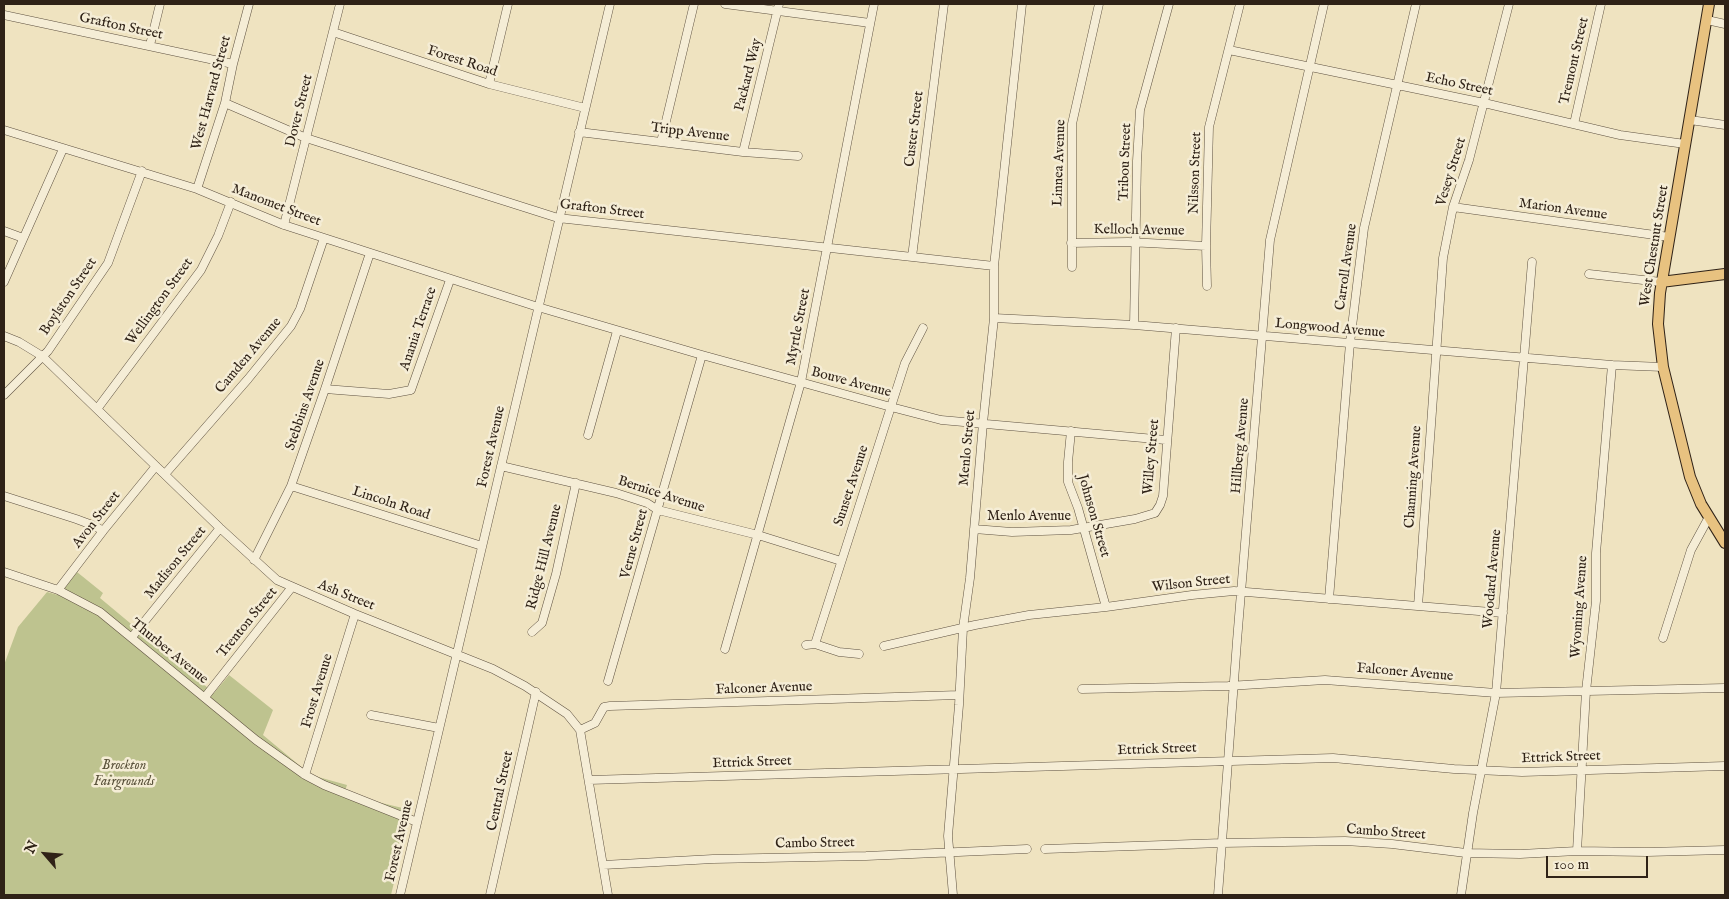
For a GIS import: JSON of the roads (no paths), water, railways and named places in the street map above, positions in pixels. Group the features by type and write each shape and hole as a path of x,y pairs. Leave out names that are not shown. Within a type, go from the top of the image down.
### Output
{"main road":[{"name":"West Chestnut Street","path":"1710,4 1661,282 1658,324 1663,367 1690,477 1695,492 1708,517 1725,543"},
{"path":"1661,282 1725,274"}],"street":[{"path":"150,45 160,4"},
{"name":"West Harvard Street","path":"197,189 225,103 249,4"},
{"name":"Dover Street","path":"284,225 340,4"},
{"path":"489,84 508,4"},
{"name":"Forest Avenue","path":"400,895 558,218 610,4"},
{"path":"661,142 694,4"},
{"path":"725,4 778,7 870,23"},
{"name":"Myrtle Street","path":"725,649 801,382 874,4"},
{"name":"Custer Street","path":"912,257 944,4"},
{"name":"Menlo Street","path":"953,895 948,852 963,628 970,578 994,318 994,266 1022,4"},
{"name":"Linnea Avenue","path":"1072,267 1072,124 1099,4"},
{"name":"Tribou Street","path":"1134,325 1137,161 1140,110 1169,4"},
{"name":"Nilsson Street","path":"1207,286 1206,246 1209,127 1240,4"},
{"name":"Hillberg Avenue","path":"1218,895 1270,240 1324,4"},
{"name":"Carroll Avenue","path":"1329,599 1350,343 1364,228 1416,4"},
{"name":"Vesey Street","path":"1436,350 1443,258 1453,207 1469,160 1509,4"},
{"name":"Tremont Street","path":"1574,124 1601,4"},
{"name":"Packard Way","path":"743,152 778,7"},
{"name":"Grafton Street","path":"4,15 233,64"},
{"path":"1707,20 1725,24"},
{"name":"Forest Road","path":"333,32 489,84 585,108"},
{"name":"Echo Street","path":"1229,50 1484,103 1620,135 1685,144"},
{"name":"Grafton Street","path":"225,103 306,138 558,218 994,266"},
{"path":"1690,120 1725,125"},
{"name":"Manomet Street","path":"4,130 197,189 284,225 538,307"},
{"name":"Tripp Avenue","path":"579,132 743,152 798,156"},
{"path":"4,282 63,149"},
{"name":"Boylston Street","path":"4,395 48,351 108,263 142,171"},
{"name":"Wellington Street","path":"97,409 201,270 218,236 231,202"},
{"name":"Marion Avenue","path":"1453,207 1669,237"},
{"path":"4,230 23,238"},
{"name":"Camden Avenue","path":"165,474 248,379 291,326 300,309 324,238"},
{"name":"Kelloch Avenue","path":"1071,243 1137,242 1206,246"},
{"name":"Stebbins Avenue","path":"254,560 292,486 370,253"},
{"name":"Woodard Avenue","path":"1461,895 1480,771 1496,693 1532,262"},
{"path":"1589,274 1661,282"},
{"name":"Anania Terrace","path":"325,389 389,394 411,390 450,280"},
{"name":"Bouve Avenue","path":"538,307 702,355 941,420 1166,440"},
{"name":"Longwood Avenue","path":"994,318 1176,328 1612,365 1663,367"},
{"name":"Sunset Avenue","path":"815,644 905,363 923,328"},
{"name":"Willey Street","path":"1083,529 1135,519 1155,513 1160,505 1163,496 1176,328"},
{"path":"588,436 617,331"},
{"name":"Ash Street","path":"4,336 19,342 42,356 220,528 277,580 503,674 536,692 567,714 580,730"},
{"name":"Channing Avenue","path":"1418,606 1436,350"},
{"name":"Verne Street","path":"608,681 702,355"},
{"name":"Wyoming Avenue","path":"1577,851 1586,691 1596,601 1596,553 1612,365"},
{"name":"Johnson Street","path":"1071,431 1068,482 1106,607"},
{"name":"Avon Street","path":"58,590 156,466"},
{"name":"Bernice Avenue","path":"500,466 616,493 647,502 658,510 758,535 841,561"},
{"name":"Ridge Hill Avenue","path":"532,632 542,623 556,574 576,483"},
{"name":"Lincoln Road","path":"292,486 482,546"},
{"path":"4,496 76,519 95,526 103,532"},
{"path":"1663,638 1691,550 1708,517"},
{"name":"Madison Street","path":"132,638 220,528"},
{"name":"Menlo Avenue","path":"974,529 1023,532 1083,529"},
{"name":"Thurber Avenue","path":"4,572 58,590 100,612 256,740 305,775 324,785 417,822"},
{"name":"Trenton Street","path":"204,697 292,587"},
{"name":"Wilson Street","path":"884,646 1029,615 1192,595 1242,592 1503,613"},
{"name":"Frost Avenue","path":"305,775 355,614"},
{"path":"806,646 815,644 839,652 859,654"},
{"name":"Falconer Avenue","path":"1082,689 1337,680 1496,693 1725,688"},
{"name":"Central Street","path":"490,895 536,692"},
{"name":"Falconer Avenue","path":"580,730 595,723 604,707 610,706 959,695"},
{"path":"372,715 440,728"},
{"path":"580,730 608,895"},
{"name":"Ettrick Street","path":"589,780 1333,758 1480,771 1542,772 1725,766"},
{"name":"Cambo Street","path":"1046,849 1222,842 1346,842 1392,844 1466,853 1520,854 1577,851 1725,850"},
{"name":"Cambo Street","path":"603,865 713,859 1027,850"}],"park label":[{"name":"Brockton Fairgrounds","path":"124,774"}]}
